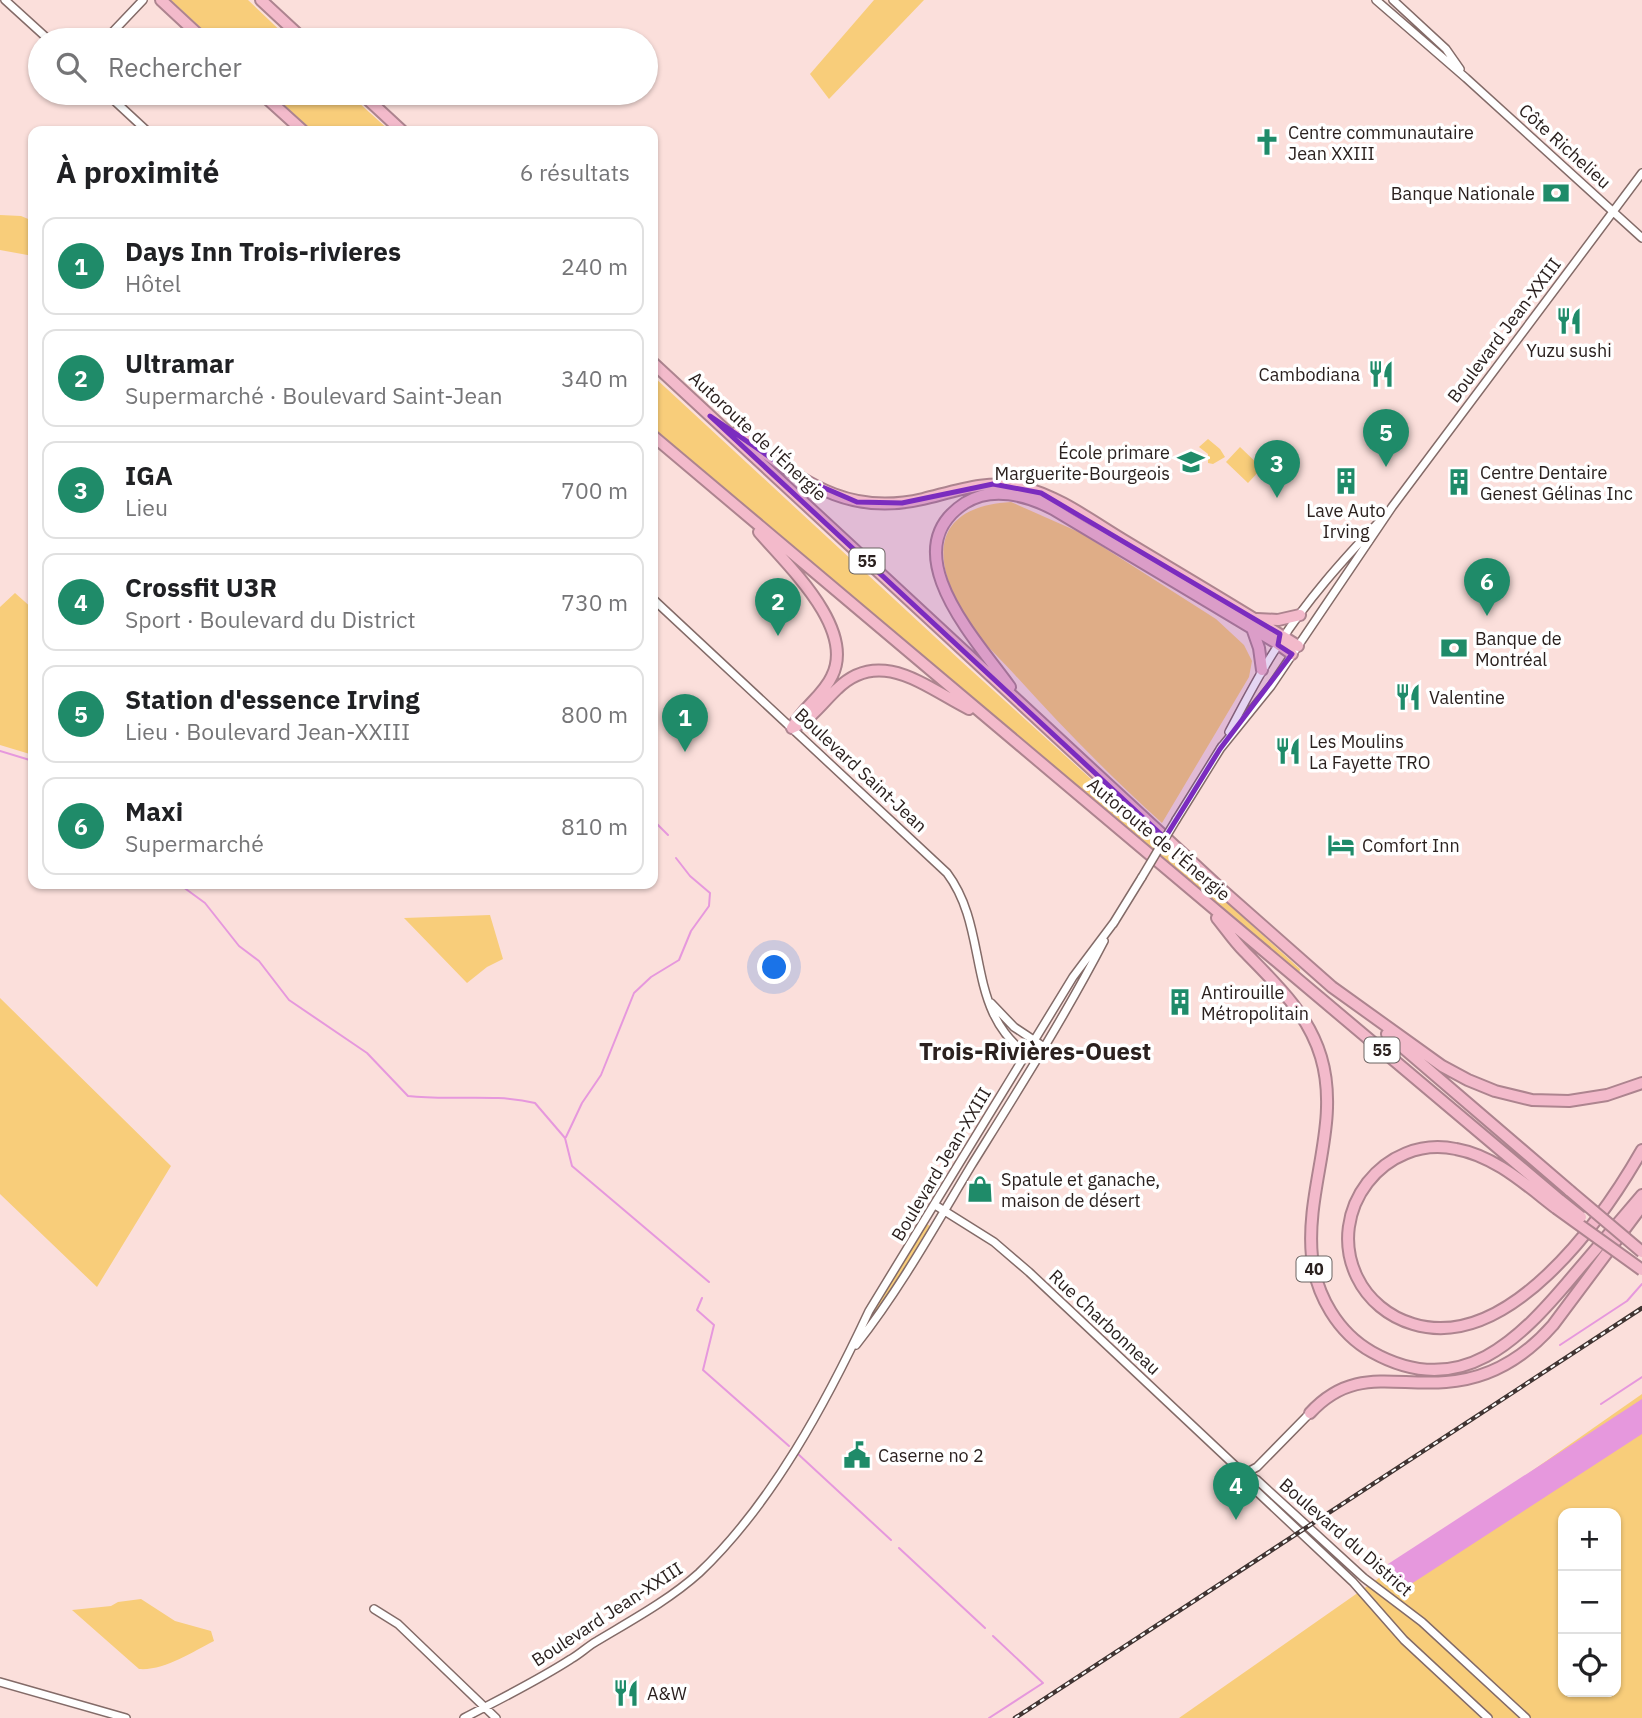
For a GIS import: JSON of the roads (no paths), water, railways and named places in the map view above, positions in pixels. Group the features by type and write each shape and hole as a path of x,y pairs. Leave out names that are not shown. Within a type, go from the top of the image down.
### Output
{"highway":[{"path":"161,0 191,28"},
{"path":"261,0 291,28"},
{"path":"274,105 297,126"},
{"path":"374,105 397,126"},
{"name":"Autoroute de l'Énergie","path":"658,368 1024,707"},
{"path":"710,416 799,477 824,491 852,500 872,504 897,504 993,484 1037,491 1079,513 1295,650"},
{"name":"Autoroute de l'Énergie","path":"658,440 1559,1204"},
{"path":"1024,707 956,614 940,576 937,550 943,527 956,511 977,497 1009,495 1046,506 1254,624 1300,615"},
{"path":"739,509 813,596 836,643 837,661 832,677 799,715 792,728"},
{"path":"1254,624 1262,670"},
{"path":"792,728 803,723 847,680 874,670 911,678 987,718"},
{"name":"55","path":"1024,707 1221,889 1332,987 1642,1252"},
{"name":"40","path":"1202,899 1242,949 1288,996 1307,1024 1318,1047 1326,1080 1328,1108 1313,1224 1313,1262 1318,1284 1330,1310 1348,1333 1366,1348 1392,1362 1430,1369 1462,1366 1492,1355 1517,1338 1537,1318 1642,1195"},
{"path":"1332,987 1442,1066 1495,1091 1532,1100 1569,1101 1606,1095 1642,1083"},
{"path":"1642,1150 1605,1207 1548,1273 1516,1301 1481,1320 1462,1326 1434,1328 1416,1325 1397,1318 1380,1307 1357,1277 1350,1256 1349,1224 1362,1189 1383,1166 1416,1150 1446,1147 1476,1155 1559,1204 1642,1270"},
{"path":"1310,1413 1328,1396 1354,1384 1374,1381 1452,1382 1487,1373 1514,1360 1553,1325 1642,1206"}],"street":[{"path":"5,0 36,28"},
{"path":"117,28 143,0"},
{"name":"Côte Richelieu","path":"1376,0 1642,238"},
{"name":"Côte Richelieu","path":"1393,0 1446,49 1466,78"},
{"path":"119,105 142,126"},
{"name":"Boulevard Jean-XXIII","path":"1220,749 1271,687 1392,508 1642,173"},
{"name":"Boulevard Jean-XXIII","path":"464,1718 573,1658 646,1612 698,1574 740,1529 769,1490 847,1357 869,1311 1034,1041 1073,978 1115,920 1220,749 1262,670 1340,564 1392,508"},
{"name":"Boulevard Saint-Jean","path":"658,604 947,873 965,907 982,984 998,1025 1035,1060"},
{"name":"Boulevard Jean-XXIII","path":"847,1357 879,1317 1044,1047 1115,920"},
{"name":"Boulevard Saint-Jean","path":"989,1000 1007,1021 1044,1047"},
{"name":"Rue Charbonneau","path":"935,1205 1012,1256 1244,1474"},
{"path":"1244,1474 1257,1466 1310,1413"},
{"name":"Boulevard du District","path":"1244,1474 1251,1486 1357,1585 1404,1640 1488,1718"},
{"name":"Boulevard du District","path":"1244,1474 1257,1480 1364,1578 1422,1622 1526,1718"},
{"path":"374,1609 398,1624 496,1718"},
{"path":"0,1682 126,1718"}],"waterway":[{"path":"0,751 28,759"},
{"path":"658,825 668,835"},
{"path":"566,1137 582,1103 601,1075 634,993 651,977 679,960 691,931 709,906 710,893 690,876 676,858"},
{"path":"186,889 205,903 239,946 259,961 289,1000 367,1053 408,1096 503,1098 535,1103 565,1138 572,1166 709,1282"},
{"path":"1560,1345 1627,1301 1642,1284"},
{"path":"702,1298 697,1310 714,1325 703,1370 789,1446"},
{"path":"1601,1404 1642,1377"},
{"path":"798,1454 891,1540"},
{"path":"899,1548 985,1628"},
{"path":"989,1718 1043,1683 993,1636"}],"railway":[{"path":"1015,1718 1642,1308"}],"place":[{"name":"Centre communautaire Jean XXIII","path":"1267,142"},
{"name":"Banque Nationale","path":"1556,193"},
{"name":"Yuzu sushi","path":"1569,321"},
{"name":"Cambodiana","path":"1381,374"},
{"name":"École primare Marguerite-Bourgeois","path":"1191,462"},
{"name":"Station d'essence Irving","path":"1386,467"},
{"name":"Lave Auto Irving","path":"1346,481"},
{"name":"Centre Dentaire Genest Gélinas Inc","path":"1459,482"},
{"name":"IGA","path":"1277,498"},
{"name":"Maxi","path":"1487,616"},
{"name":"Ultramar","path":"778,636"},
{"name":"Banque de Montréal","path":"1454,648"},
{"name":"Valentine","path":"1408,697"},
{"name":"Les Moulins La Fayette TRO","path":"1288,751"},
{"name":"Days Inn Trois-rivieres","path":"685,752"},
{"name":"Comfort Inn","path":"1341,845"},
{"name":"Antirouille Métropolitain","path":"1180,1002"},
{"name":"Spatule et ganache, maison de désert","path":"980,1189"},
{"name":"Caserne no 2","path":"857,1455"},
{"name":"Crossfit U3R","path":"1236,1520"},
{"name":"A&W","path":"626,1693"}],"district":[{"name":"Trois-Rivières-Ouest","path":"1035,1051"}]}
